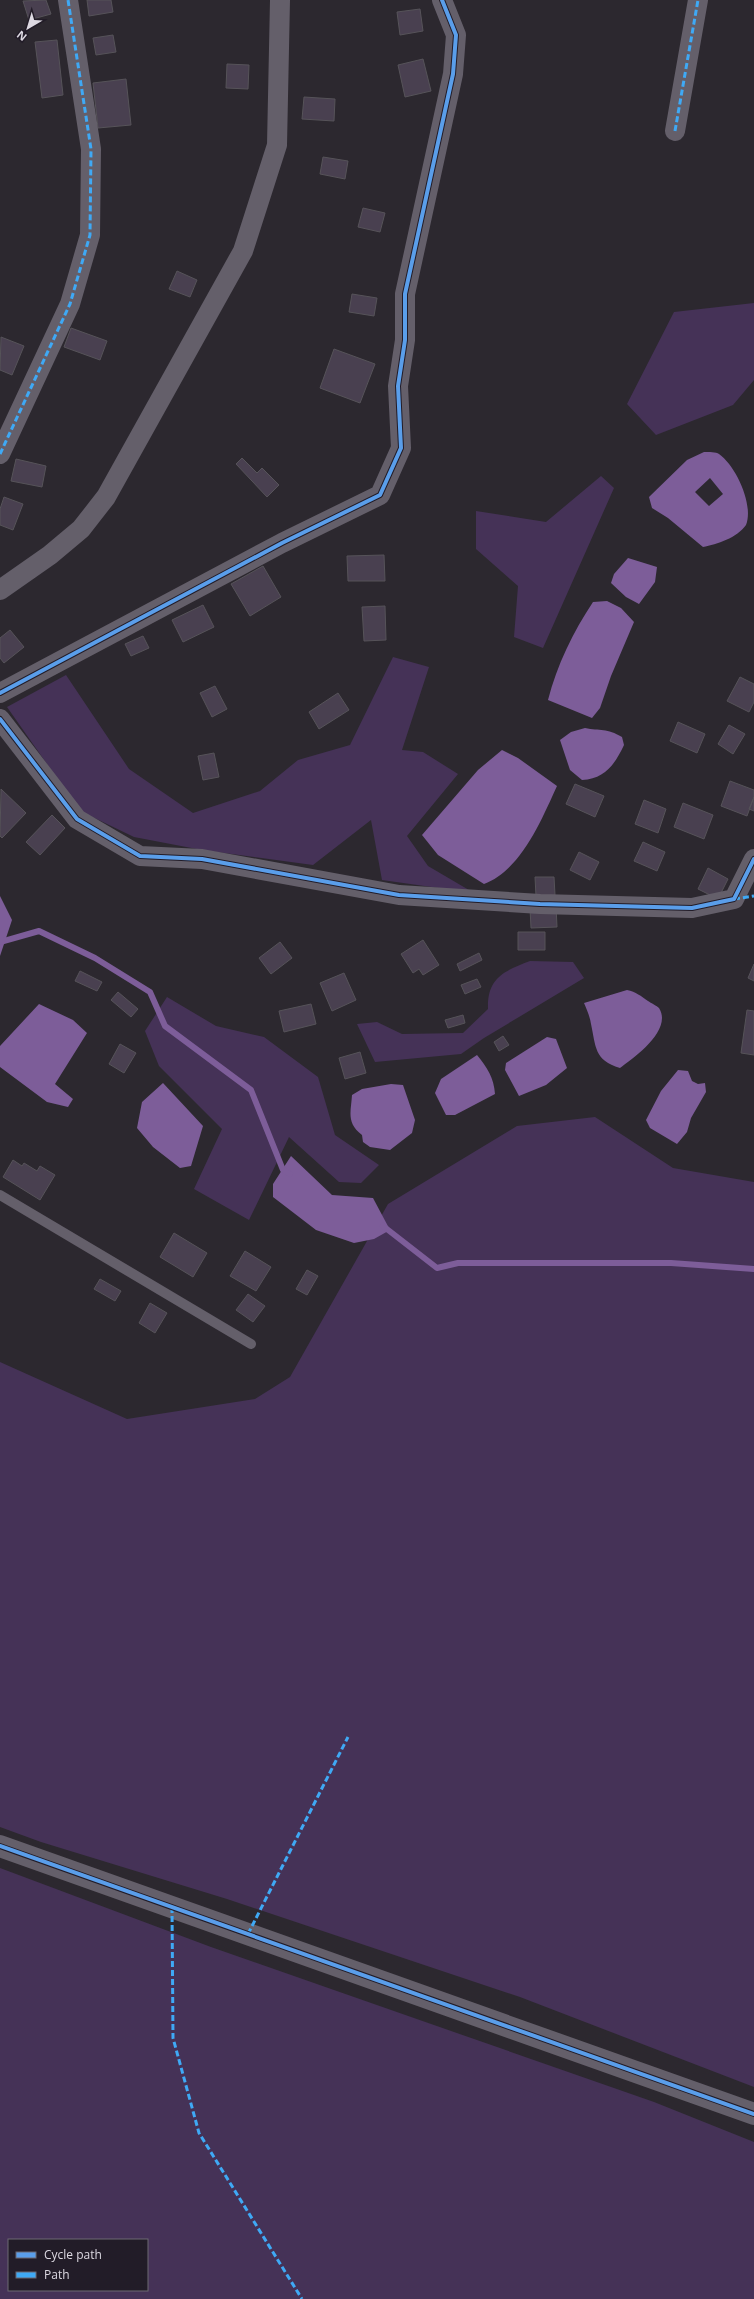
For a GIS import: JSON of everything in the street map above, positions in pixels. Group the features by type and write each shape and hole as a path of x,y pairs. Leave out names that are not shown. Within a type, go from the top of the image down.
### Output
{"street":[{"path":"0,454 70,304 90,235 91,149 68,0"},
{"path":"0,590 50,555 80,529 106,497 243,251 278,145 280,0"},
{"path":"0,693 282,543 380,495 401,448 398,386 405,340 405,294 453,74 456,35 442,0"},
{"path":"674,131 698,0"},
{"path":"0,719 77,819 140,856 202,859 399,895 540,904 692,908 734,899 754,859"},
{"path":"0,1846 754,2114"}],"lane":[{"path":"0,1195 251,1344"}],"shaded area":[{"path":"754,303 754,380 733,405 656,435 627,404 674,312"},
{"path":"704,452 714,452 719,454 732,467 742,486 748,507 746,525 737,534 720,542 703,547 668,518 652,508 649,497 687,460","holes":["710,478 723,494 709,506 695,492"]},
{"path":"601,476 614,488 543,648 514,637 518,586 476,549 476,511 546,522"},
{"path":"628,558 657,567 655,582 639,604 626,597 611,583 614,574"},
{"path":"607,601 621,608 634,622 611,676 600,708 592,718 548,700 561,662 572,637 586,613 593,602"},
{"path":"393,657 429,667 402,750 423,752 458,774 407,836 428,866 474,893 382,880 371,820 313,865 202,850 134,837 80,811 7,707 66,675 129,769 193,813 260,791 298,760 350,745"},
{"path":"585,728 608,731 617,734 622,737 624,745 613,764 608,769 597,777 582,780 570,770 560,740 571,732"},
{"path":"502,750 518,758 557,786 537,829 519,856 509,868 484,884 438,855 422,835 478,770"},
{"path":"0,896 12,920 0,956"},
{"path":"530,961 573,962 584,978 484,1038 461,1054 375,1062 357,1024 377,1022 402,1034 463,1033 488,1009 490,990 499,977 512,968"},
{"path":"627,990 638,994 658,1007 662,1016 661,1025 657,1034 634,1058 620,1068 605,1061 598,1052 590,1019 584,1003"},
{"path":"167,997 216,1026 264,1037 318,1077 335,1135 379,1165 361,1183 339,1182 289,1137 249,1220 194,1189 222,1129 159,1066 145,1031"},
{"path":"39,1004 73,1020 87,1033 55,1084 73,1099 68,1107 47,1102 0,1067 0,1046"},
{"path":"547,1037 556,1039 567,1068 546,1085 519,1096 505,1070 506,1063"},
{"path":"477,1055 489,1073 495,1094 455,1115 446,1115 435,1093 441,1079"},
{"path":"678,1070 688,1071 692,1081 698,1084 705,1083 706,1092 691,1118 687,1132 677,1144 650,1128 646,1120 661,1091"},
{"path":"163,1083 203,1126 191,1166 180,1168 153,1147 137,1128 142,1102"},
{"path":"391,1084 403,1085 415,1120 412,1133 390,1150 370,1147 363,1142 362,1135 357,1131 352,1122 352,1095 362,1089"},
{"path":"595,1117 673,1168 754,1182 754,2087 520,1997 227,1899 41,1842 0,1827 0,1362 127,1419 255,1399 290,1377 388,1204 517,1126"},
{"path":"291,1156 332,1195 373,1198 390,1230 374,1239 354,1243 316,1230 273,1197 273,1184"},
{"path":"0,1868 211,1947 654,2102 754,2142 754,2299 0,2299"}],"building":[{"path":"46,0 51,14 29,20 23,1"},
{"path":"87,0 111,0 113,12 89,16"},
{"path":"420,9 423,31 400,35 397,12"},
{"path":"113,35 116,52 96,55 93,38"},
{"path":"57,40 63,95 42,98 35,42"},
{"path":"423,59 431,91 405,97 398,65"},
{"path":"227,64 249,65 248,89 226,88"},
{"path":"126,79 131,125 98,128 93,83"},
{"path":"304,97 335,99 334,121 302,119"},
{"path":"323,157 348,161 345,179 320,174"},
{"path":"363,208 385,213 380,232 358,227"},
{"path":"177,271 197,280 190,297 169,289"},
{"path":"352,294 377,298 374,316 349,312"},
{"path":"71,328 107,341 100,360 64,347"},
{"path":"1,337 24,346 12,375 0,370"},
{"path":"334,349 375,364 360,403 320,388"},
{"path":"242,458 257,473 262,468 279,485 267,497 236,464"},
{"path":"16,459 46,466 42,487 11,481"},
{"path":"4,497 23,504 13,530 0,525 0,509"},
{"path":"384,555 385,581 348,581 347,556"},
{"path":"263,566 281,597 250,616 231,584"},
{"path":"203,605 214,627 183,642 172,620"},
{"path":"385,606 386,640 364,641 362,607"},
{"path":"10,630 24,647 4,663 0,658 0,638"},
{"path":"143,636 149,648 131,656 125,644"},
{"path":"740,677 754,684 754,702 749,712 727,701"},
{"path":"215,686 227,709 212,717 200,693"},
{"path":"338,693 349,710 319,729 309,712"},
{"path":"678,722 705,734 697,753 670,741"},
{"path":"729,725 745,734 733,754 718,744"},
{"path":"214,753 219,777 203,780 198,756"},
{"path":"730,781 754,790 754,797 747,816 721,806"},
{"path":"575,784 604,796 595,817 566,804"},
{"path":"1,789 26,813 2,838 0,836"},
{"path":"754,797 754,811 749,809"},
{"path":"644,800 666,809 658,833 635,824"},
{"path":"683,803 713,815 704,839 674,827"},
{"path":"52,815 65,828 40,855 26,842"},
{"path":"643,842 665,852 657,871 634,861"},
{"path":"579,852 599,862 590,880 570,870"},
{"path":"708,868 728,879 718,899 698,889"},
{"path":"535,877 554,877 555,895 536,896"},
{"path":"556,906 557,927 531,928 530,908"},
{"path":"518,932 545,932 545,950 518,950"},
{"path":"423,940 439,965 423,975 419,969 413,973 401,954"},
{"path":"280,942 292,958 271,974 259,958"},
{"path":"479,953 482,960 460,971 457,964"},
{"path":"754,964 754,981 748,978"},
{"path":"80,971 102,982 97,991 75,981"},
{"path":"344,973 356,1000 332,1011 320,983"},
{"path":"477,979 481,987 465,994 461,985"},
{"path":"118,992 138,1009 131,1017 111,1000"},
{"path":"311,1004 316,1024 284,1032 279,1011"},
{"path":"747,1010 754,1011 754,1055 741,1053"},
{"path":"463,1015 465,1023 448,1028 445,1020"},
{"path":"503,1036 509,1045 499,1051 494,1042"},
{"path":"120,1044 136,1053 124,1073 109,1064"},
{"path":"360,1052 366,1073 345,1079 339,1058"},
{"path":"13,1160 22,1166 24,1163 37,1171 40,1166 55,1175 40,1200 3,1177"},
{"path":"174,1233 207,1253 193,1277 160,1257"},
{"path":"245,1251 271,1267 256,1291 230,1276"},
{"path":"307,1270 318,1276 307,1295 296,1289"},
{"path":"100,1279 121,1291 115,1301 94,1289"},
{"path":"248,1294 265,1306 253,1322 236,1310"},
{"path":"150,1303 167,1313 155,1333 139,1323"}],"waterway":[{"path":"0,942 39,931 95,958 150,992 165,1026 251,1090 283,1170 290,1174"},
{"path":"383,1226 437,1268 458,1263 671,1263 754,1269"}],"marked path":[{"path":"0,454 70,304 90,235 91,149 68,0"},
{"path":"675,131 698,0"},
{"path":"734,899 754,896"},
{"path":"248,1934 348,1737"},
{"path":"172,1907 173,2038 199,2133 302,2299"}],"cycle path":[{"path":"0,693 282,543 380,495 401,448 398,386 405,340 405,294 453,74 456,35 442,0"},
{"path":"0,719 77,819 140,856 202,859 399,895 540,904 692,908 734,899 754,859"},
{"path":"0,1846 754,2114"}]}
